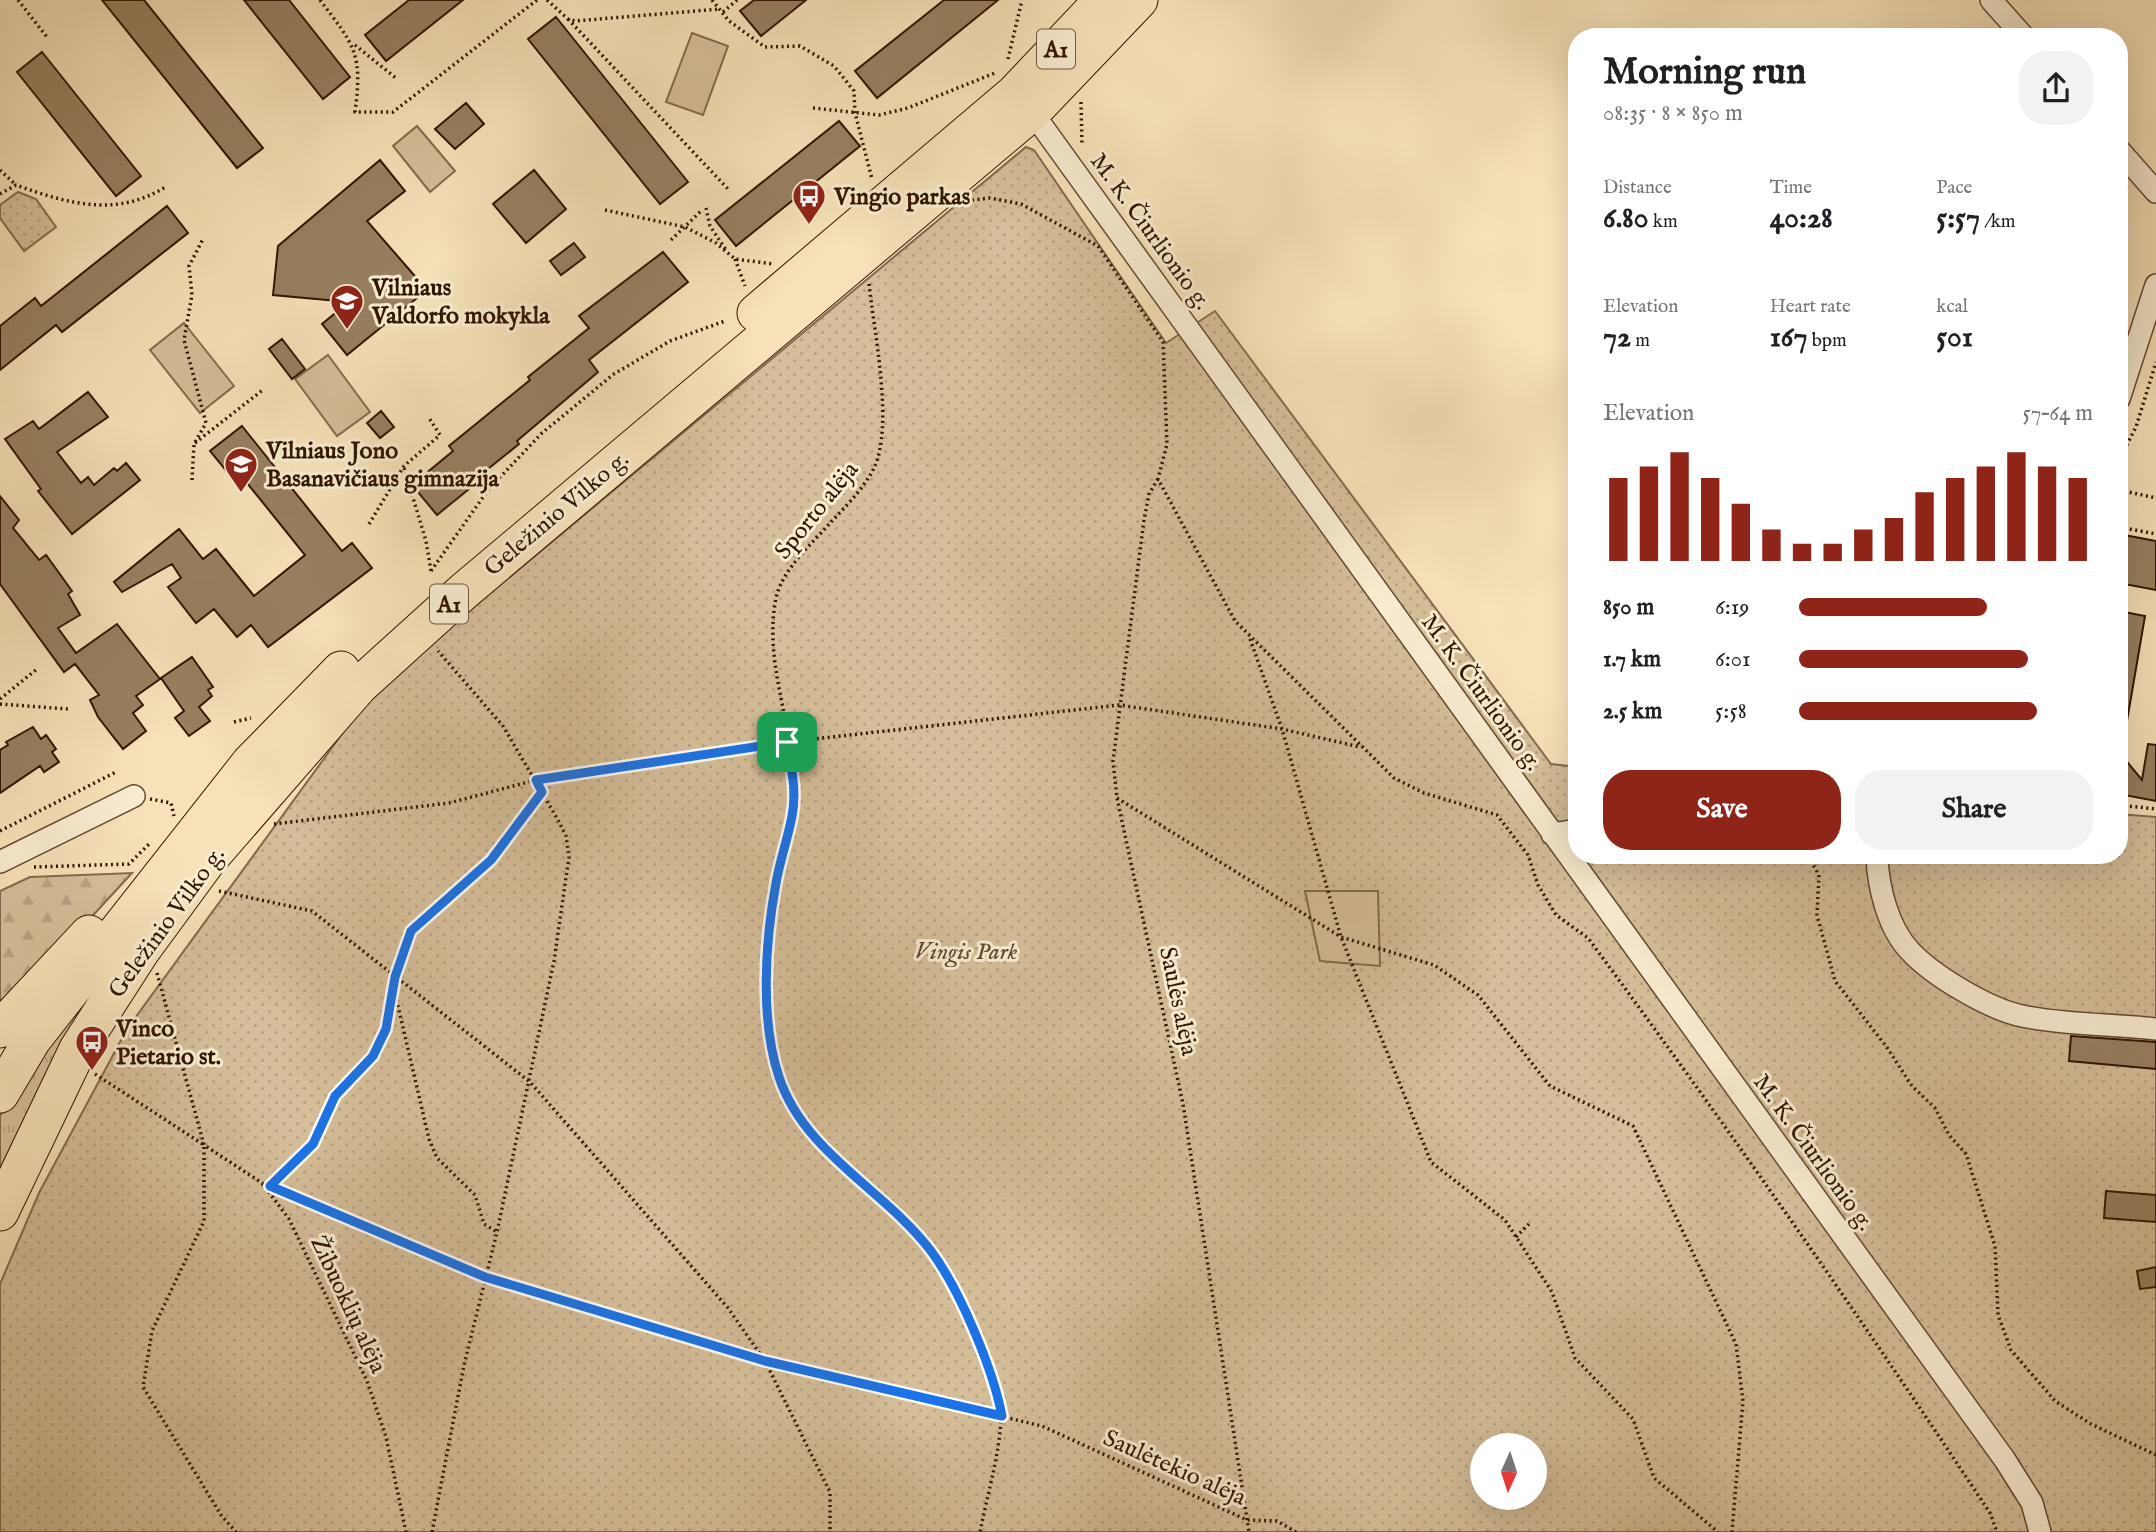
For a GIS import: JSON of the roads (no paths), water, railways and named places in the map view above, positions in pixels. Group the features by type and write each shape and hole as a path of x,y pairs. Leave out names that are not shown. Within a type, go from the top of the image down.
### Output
{"highway":[{"name":"Geležinio Vilko g.","path":"0,1094 32,1040 250,763 345,666 1015,93 1103,0"},
{"name":"Geležinio Vilko g.","path":"0,1212 78,1049 141,951 207,861 359,686 464,591 1038,119 1139,0"},
{"path":"0,1028 250,763"}],"street":[{"path":"1992,0 2016,28"},
{"name":"M. K. Čiurlionio g.","path":"1038,119 1568,856"},
{"path":"2128,160 2156,192"},
{"path":"2128,371 2156,285"},
{"path":"0,862 134,796"},
{"path":"1552,834 1568,831"},
{"name":"M. K. Čiurlionio g.","path":"1574,864 2005,1460 2032,1503 2040,1532"},
{"path":"1877,864 1878,879 1890,915 1910,950 1952,982 1986,1003 2021,1016 2156,1029"}],"place":[{"name":"Vingio parkas","path":"809,226"},
{"name":"Vilniaus Valdorfo mokykla","path":"347,331"},
{"name":"Vilniaus Jono Basanavičiaus gimnazija","path":"241,494"},
{"name":"Vinco Pietario st.","path":"92,1072"}],"park label":[{"name":"Vingis Park","path":"966,951"}]}
